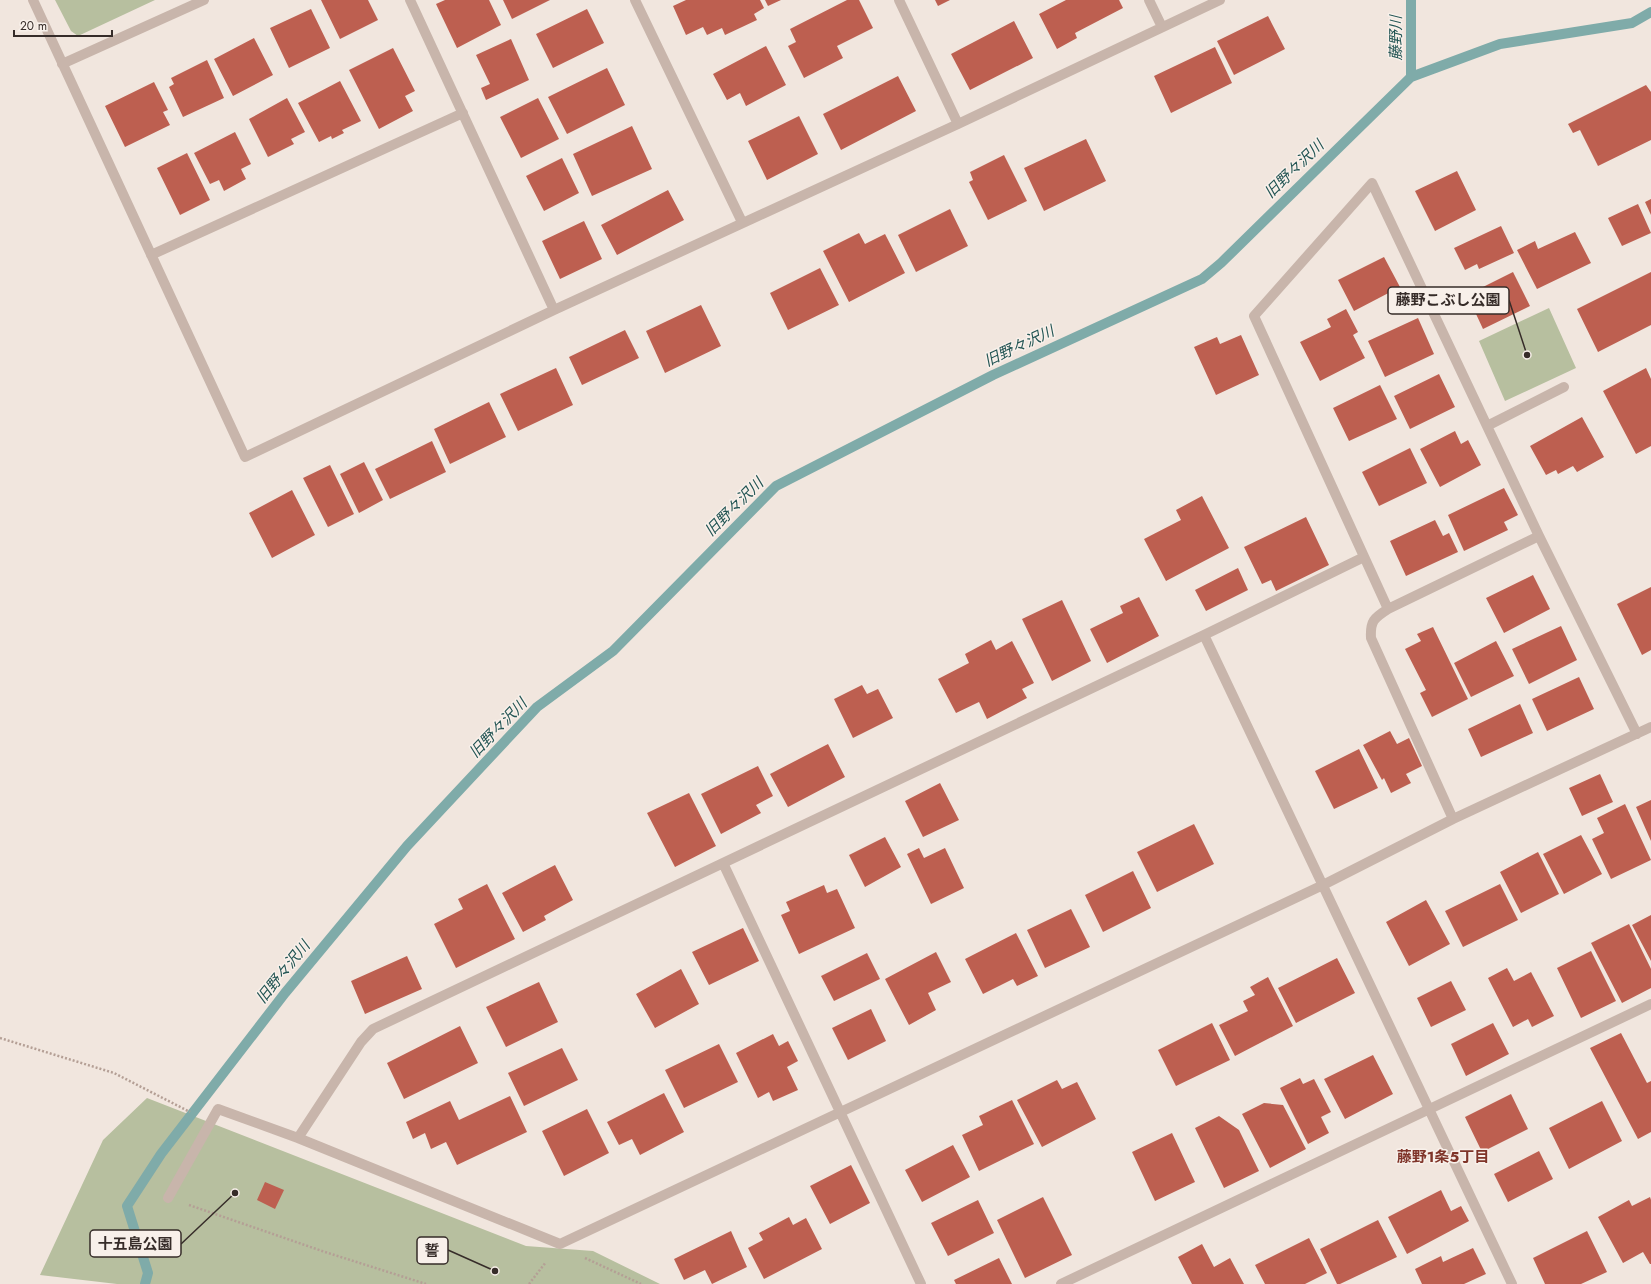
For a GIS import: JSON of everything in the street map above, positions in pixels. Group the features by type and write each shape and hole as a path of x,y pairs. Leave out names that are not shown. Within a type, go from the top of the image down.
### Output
{"street":[{"path":"32,0 245,457 554,310 742,222 958,124 1220,0"},
{"path":"62,64 204,0"},
{"path":"410,0 554,310"},
{"path":"635,0 742,222"},
{"path":"899,0 958,124"},
{"path":"1150,0 1162,27"},
{"path":"151,255 463,113"},
{"path":"1388,610 1254,316 1372,183 1539,536 1637,734"},
{"path":"1487,426 1564,388"},
{"path":"1454,819 1371,638 1370,627 1376,617 1388,610 1539,536"},
{"path":"298,1138 361,1042 373,1029 1204,635 1364,557"},
{"path":"1204,635 1512,1284"},
{"path":"168,1198 218,1109 298,1138 560,1244 1323,885 1454,819 1651,727"},
{"path":"723,863 839,1113 921,1284"},
{"path":"1061,1284 1651,1004"}],"path":[{"path":"0,1038 114,1073 189,1112"},
{"path":"168,1198 326,1252 426,1284"},
{"path":"529,1284 560,1244 641,1284"}],"green space":[{"path":"55,0 155,0 78,36 71,31"},
{"path":"1549,308 1576,368 1505,401 1479,341"},
{"path":"147,1098 526,1246 593,1251 660,1284 117,1284 40,1275 103,1140"}],"building":[{"path":"321,0 368,0 378,20 340,39"},
{"path":"445,0 489,0 501,25 457,48 436,4"},
{"path":"503,0 550,0 512,19"},
{"path":"686,0 760,0 764,8 754,14 757,20 725,35 722,28 707,35 703,27 686,35 673,6"},
{"path":"765,0 781,0 768,6"},
{"path":"847,0 859,0 873,28 837,46 843,58 804,78 788,46 796,42 790,29"},
{"path":"935,0 950,0 938,6"},
{"path":"1066,0 1119,0 1123,8 1075,33 1077,38 1057,49 1039,14"},
{"path":"311,9 330,48 289,68 270,28"},
{"path":"587,9 604,43 553,68 536,34"},
{"path":"1268,16 1285,49 1234,75 1217,41"},
{"path":"1014,21 1033,58 970,90 951,54"},
{"path":"254,38 273,75 233,96 214,59"},
{"path":"511,39 529,80 486,100 481,88 490,84 476,55"},
{"path":"766,46 786,85 746,106 740,93 727,100 713,74"},
{"path":"1215,47 1232,83 1171,113 1154,76"},
{"path":"393,48 415,91 405,96 413,111 379,129 349,70"},
{"path":"207,60 224,98 183,117 169,87 174,84 171,78"},
{"path":"607,68 625,105 567,134 548,97"},
{"path":"898,76 916,111 841,150 823,114"},
{"path":"340,81 361,121 342,130 344,133 332,139 331,136 319,142 298,103"},
{"path":"154,82 168,110 163,112 170,125 125,147 105,106"},
{"path":"1646,85 1651,92 1651,140 1598,166 1580,130 1573,133 1568,124"},
{"path":"287,98 305,132 291,139 294,144 268,157 249,119"},
{"path":"538,98 559,139 521,158 500,117"},
{"path":"799,116 818,154 767,180 748,141"},
{"path":"632,126 652,169 592,196 573,154"},
{"path":"235,132 251,164 241,169 246,179 224,191 219,180 210,184 194,153"},
{"path":"1086,139 1106,181 1044,211 1024,168"},
{"path":"187,153 210,200 180,215 157,168"},
{"path":"1004,155 1027,201 988,220 969,182 973,180 970,172"},
{"path":"562,158 579,193 544,211 526,176"},
{"path":"1457,171 1476,210 1435,231 1415,191"},
{"path":"668,190 684,220 617,255 601,225"},
{"path":"1651,199 1651,215 1645,202"},
{"path":"1638,204 1651,233 1622,246 1608,218"},
{"path":"950,209 968,246 916,272 898,235"},
{"path":"584,221 602,259 560,279 542,241"},
{"path":"1501,226 1514,253 1479,269 1477,264 1465,270 1454,248"},
{"path":"1575,232 1591,263 1537,289 1517,250 1535,241 1538,249"},
{"path":"859,233 865,244 885,234 905,273 849,302 823,251"},
{"path":"1384,257 1400,287 1354,311 1338,280"},
{"path":"820,268 839,305 788,330 770,293"},
{"path":"1513,272 1530,306 1483,329 1470,301 1482,295 1479,289"},
{"path":"1651,272 1651,325 1598,352 1577,309"},
{"path":"701,305 721,346 665,373 646,331"},
{"path":"1346,309 1358,332 1353,335 1365,358 1320,381 1300,342 1331,327 1327,319"},
{"path":"1418,318 1434,354 1385,377 1368,341"},
{"path":"625,330 639,358 582,385 569,357"},
{"path":"1241,335 1259,375 1216,395 1194,347 1217,337 1220,344"},
{"path":"556,368 573,405 518,431 500,394"},
{"path":"1646,368 1651,379 1651,446 1636,454 1603,391"},
{"path":"1439,374 1455,407 1410,429 1394,396"},
{"path":"1380,385 1397,419 1349,441 1333,408"},
{"path":"489,402 506,437 450,464 434,429"},
{"path":"1582,417 1604,457 1577,472 1573,466 1558,474 1556,470 1546,475 1530,446"},
{"path":"1455,431 1461,444 1468,440 1481,465 1440,487 1420,449"},
{"path":"432,441 446,472 390,499 375,469"},
{"path":"1410,448 1427,483 1379,506 1362,472"},
{"path":"364,462 383,500 359,513 340,474"},
{"path":"330,465 354,514 328,527 303,478"},
{"path":"1504,488 1518,515 1504,522 1508,530 1464,551 1448,515"},
{"path":"292,490 315,535 272,558 249,513"},
{"path":"1202,496 1229,548 1166,581 1144,539 1181,520 1176,510"},
{"path":"1306,517 1329,565 1276,591 1271,580 1262,584 1244,547"},
{"path":"1435,520 1443,536 1449,533 1458,552 1406,576 1390,541"},
{"path":"1238,568 1248,590 1206,611 1195,590"},
{"path":"1533,575 1550,609 1504,633 1486,598"},
{"path":"1651,587 1651,650 1642,655 1617,604"},
{"path":"1139,597 1159,636 1107,663 1090,629 1123,613 1120,606"},
{"path":"1062,600 1091,661 1052,681 1022,619"},
{"path":"1561,626 1577,660 1529,684 1512,649"},
{"path":"1433,627 1468,699 1432,717 1420,693 1426,690 1405,649 1421,641 1417,634"},
{"path":"991,640 996,650 1012,641 1034,683 1022,689 1027,698 987,719 979,702 956,713 938,679 969,663 965,654"},
{"path":"1496,641 1514,676 1471,697 1454,663"},
{"path":"1579,677 1594,709 1547,731 1532,699"},
{"path":"862,685 867,694 878,689 893,718 853,738 834,699"},
{"path":"1520,704 1533,733 1481,757 1468,729"},
{"path":"1390,731 1397,744 1409,738 1422,766 1406,774 1411,783 1391,793 1384,778 1382,780 1363,745"},
{"path":"828,744 845,777 788,807 770,774"},
{"path":"1359,749 1378,788 1334,809 1315,771"},
{"path":"758,766 773,796 756,805 761,813 721,834 701,794"},
{"path":"1600,774 1613,802 1582,816 1569,788"},
{"path":"940,783 959,820 923,837 905,801"},
{"path":"689,793 716,846 675,867 647,813"},
{"path":"1651,800 1651,841 1636,807"},
{"path":"1625,804 1651,860 1611,879 1592,839 1604,833 1597,818"},
{"path":"1194,824 1214,864 1157,892 1137,852"},
{"path":"1581,835 1602,874 1564,894 1543,854"},
{"path":"885,837 901,867 865,887 849,855"},
{"path":"919,848 924,858 945,848 964,888 931,904 907,854"},
{"path":"1538,852 1559,894 1521,913 1500,872"},
{"path":"555,865 573,900 544,916 546,920 523,932 502,893"},
{"path":"1133,871 1151,908 1103,932 1085,895"},
{"path":"487,884 515,939 456,968 434,924 463,909 458,899"},
{"path":"1500,884 1518,920 1463,947 1445,911"},
{"path":"824,885 827,893 837,889 855,928 799,954 781,915 790,911 786,902"},
{"path":"1426,900 1450,944 1409,966 1386,922"},
{"path":"1071,909 1090,947 1045,968 1027,930"},
{"path":"1651,915 1651,961 1632,925"},
{"path":"1629,924 1651,969 1651,988 1622,1003 1591,943"},
{"path":"743,928 759,961 709,985 692,952"},
{"path":"1016,933 1038,976 1017,986 1013,979 983,994 965,959"},
{"path":"1591,951 1616,1001 1581,1018 1557,968"},
{"path":"936,952 951,982 928,993 936,1010 909,1025 885,979"},
{"path":"867,953 880,979 834,1001 821,976"},
{"path":"407,956 422,989 365,1014 351,981"},
{"path":"1337,958 1355,993 1296,1023 1278,988"},
{"path":"1507,968 1514,981 1531,972 1554,1016 1532,1027 1528,1019 1513,1027 1488,978"},
{"path":"681,969 699,1004 655,1028 636,994"},
{"path":"1268,977 1293,1026 1235,1056 1219,1025 1248,1011 1243,1001 1255,995 1250,987"},
{"path":"1451,981 1466,1010 1431,1027 1417,998"},
{"path":"539,982 558,1022 506,1047 486,1007"},
{"path":"871,1009 886,1041 848,1060 832,1028"},
{"path":"1212,1023 1230,1060 1176,1086 1158,1050"},
{"path":"1493,1023 1509,1054 1466,1076 1451,1044"},
{"path":"460,1026 478,1063 404,1099 387,1063"},
{"path":"1621,1033 1647,1083 1651,1081 1651,1132 1638,1139 1590,1048"},
{"path":"773,1034 779,1046 788,1041 798,1061 787,1067 798,1090 773,1101 769,1092 758,1098 736,1053"},
{"path":"719,1044 738,1082 684,1108 665,1070"},
{"path":"562,1048 578,1080 524,1106 508,1073"},
{"path":"1373,1055 1393,1094 1345,1119 1324,1079"},
{"path":"1300,1078 1303,1084 1314,1079 1331,1112 1321,1117 1329,1133 1308,1144 1280,1088"},
{"path":"1057,1080 1062,1089 1077,1082 1096,1119 1042,1147 1017,1100"},
{"path":"664,1093 684,1132 640,1155 632,1139 619,1145 607,1122"},
{"path":"1511,1094 1528,1129 1482,1152 1465,1117"},
{"path":"510,1096 527,1132 457,1165 446,1142 431,1149 425,1133 413,1139 406,1122 450,1101 459,1120"},
{"path":"1012,1100 1034,1144 979,1171 962,1135 983,1125 979,1116"},
{"path":"1602,1101 1622,1141 1569,1169 1549,1128"},
{"path":"1264,1103 1283,1105 1306,1149 1270,1168 1242,1114"},
{"path":"587,1109 609,1153 564,1176 542,1131"},
{"path":"1219,1116 1239,1130 1259,1171 1224,1188 1195,1128"},
{"path":"1172,1133 1195,1182 1155,1201 1132,1152"},
{"path":"953,1145 970,1177 922,1202 905,1170"},
{"path":"1539,1151 1553,1179 1508,1202 1494,1174"},
{"path":"851,1165 870,1203 830,1224 810,1186"},
{"path":"265,1182 284,1190 275,1209 257,1200"},
{"path":"1441,1190 1451,1211 1461,1206 1469,1221 1407,1254 1388,1217"},
{"path":"1043,1197 1072,1255 1025,1278 997,1220"},
{"path":"1650,1197 1651,1264 1643,1252 1623,1263 1598,1217 1629,1200 1632,1206"},
{"path":"978,1200 994,1233 948,1256 931,1223"},
{"path":"789,1217 793,1225 806,1218 822,1249 764,1279 748,1248 763,1240 759,1233"},
{"path":"1378,1220 1397,1257 1340,1284 1337,1284 1320,1249"},
{"path":"731,1231 747,1267 712,1284 705,1270 684,1280 674,1259"},
{"path":"1587,1231 1607,1272 1581,1284 1545,1284 1533,1258"},
{"path":"1309,1238 1327,1273 1305,1284 1265,1284 1255,1265"},
{"path":"1202,1244 1214,1267 1230,1258 1244,1284 1192,1284 1178,1257"},
{"path":"1473,1248 1486,1274 1464,1284 1422,1284 1415,1269 1441,1256 1443,1262"},
{"path":"999,1258 1012,1284 956,1284 954,1280"}],"waterway":[{"name":"藤野川","path":"1411,0 1411,77"},
{"name":"旧野々沢川","path":"145,1284 148,1273 127,1206 161,1154 285,993 407,846 537,707 613,651 776,486 993,375 1202,279 1221,263 1411,77 1500,44 1632,23 1651,12"}],"place":[{"name":"藤野こぶし公園","path":"1527,355"},
{"name":"十五島公園","path":"235,1193"},
{"name":"誓","path":"495,1271"}],"district":[{"name":"藤野1条5丁目","path":"1443,1157"}]}
